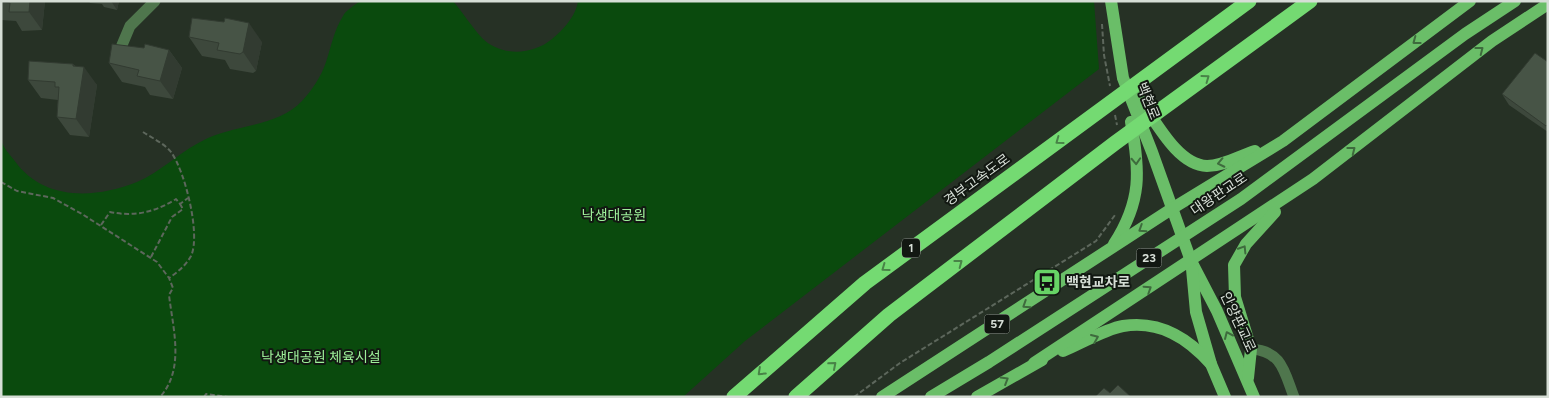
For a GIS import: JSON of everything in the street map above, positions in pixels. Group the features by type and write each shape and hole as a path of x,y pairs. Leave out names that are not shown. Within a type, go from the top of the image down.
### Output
{"highway":[{"name":"경부고속도로","path":"734,397 865,283 1249,1"},
{"path":"796,397 889,315 1117,137 1166,106 1310,1"}],"main road":[{"name":"백현로","path":"1111,1 1123,78 1173,208"},
{"name":"대왕판교로","path":"1111,249 1173,208 1283,141 1470,1"},
{"name":"대왕판교로","path":"931,397 989,362 1241,198 1465,34 1514,1"},
{"path":"1248,380 1251,349 1235,297 1234,265 1246,244 1265,221 1313,179 1492,41 1548,4"},
{"path":"1123,78 1142,100 1175,150 1194,164 1208,166 1233,161 1283,141"},
{"path":"1111,249 1126,226 1135,203 1135,145 1123,78"},
{"path":"977,397 1034,363 1313,179"},
{"name":"안양판교로","path":"1173,208 1191,261 1217,310 1254,397"},
{"name":"57","path":"882,397 1111,249"},
{"name":"안양판교로","path":"1191,261 1196,312 1211,364 1225,397"},
{"path":"1034,363 1122,326 1148,325 1172,332 1195,346 1211,364"}],"lane":[{"path":"122,45 130,26 155,1"},
{"path":"1251,349 1266,350 1281,362 1294,397"}],"path":[{"path":"1101,19 1104,55 1111,93"},
{"path":"1114,112 1117,137"},
{"path":"143,132 168,148 178,163 188,198 194,245 185,265 169,278"},
{"path":"1,182 17,191 53,198 150,257 169,278 173,288 169,295 176,356 170,386 160,397"},
{"path":"100,226 110,212 129,214 147,212 160,208 176,198 183,209 172,217 150,257"},
{"path":"180,204 188,198"},
{"path":"854,397 900,363 1096,240 1117,212"},
{"path":"204,397 206,394 228,397"}],"green space":[{"name":"낙생대공원","path":"360,1 453,1 482,38 498,48 517,52 536,48 552,39 575,12 578,1 1094,1 1099,69 745,341 683,397 1,397 1,141 8,153 26,173 39,183 54,189 70,193 104,192 137,182 208,138 281,116 302,101 313,88 324,68 337,27 344,14"}],"building":[{"path":"1,1 30,1 29,12 9,12 10,3"},
{"path":"192,18 224,22 225,18 249,23 243,52 240,54 217,50 219,43 189,37"},
{"path":"112,44 144,48 145,44 169,50 160,81 137,76 139,70 109,63"},
{"path":"1535,53 1548,62 1548,124 1546,126 1502,94"},
{"path":"29,61 73,64 73,66 84,67 76,119 57,117 59,87 55,87 55,82 28,80"},
{"path":"1118,385 1131,397 1095,397 1104,388 1110,393"}],"place":[{"name":"백현교차로","path":"1047,282"}],"park label":[{"name":"낙생대공원 체육시설","path":"321,357"}]}
